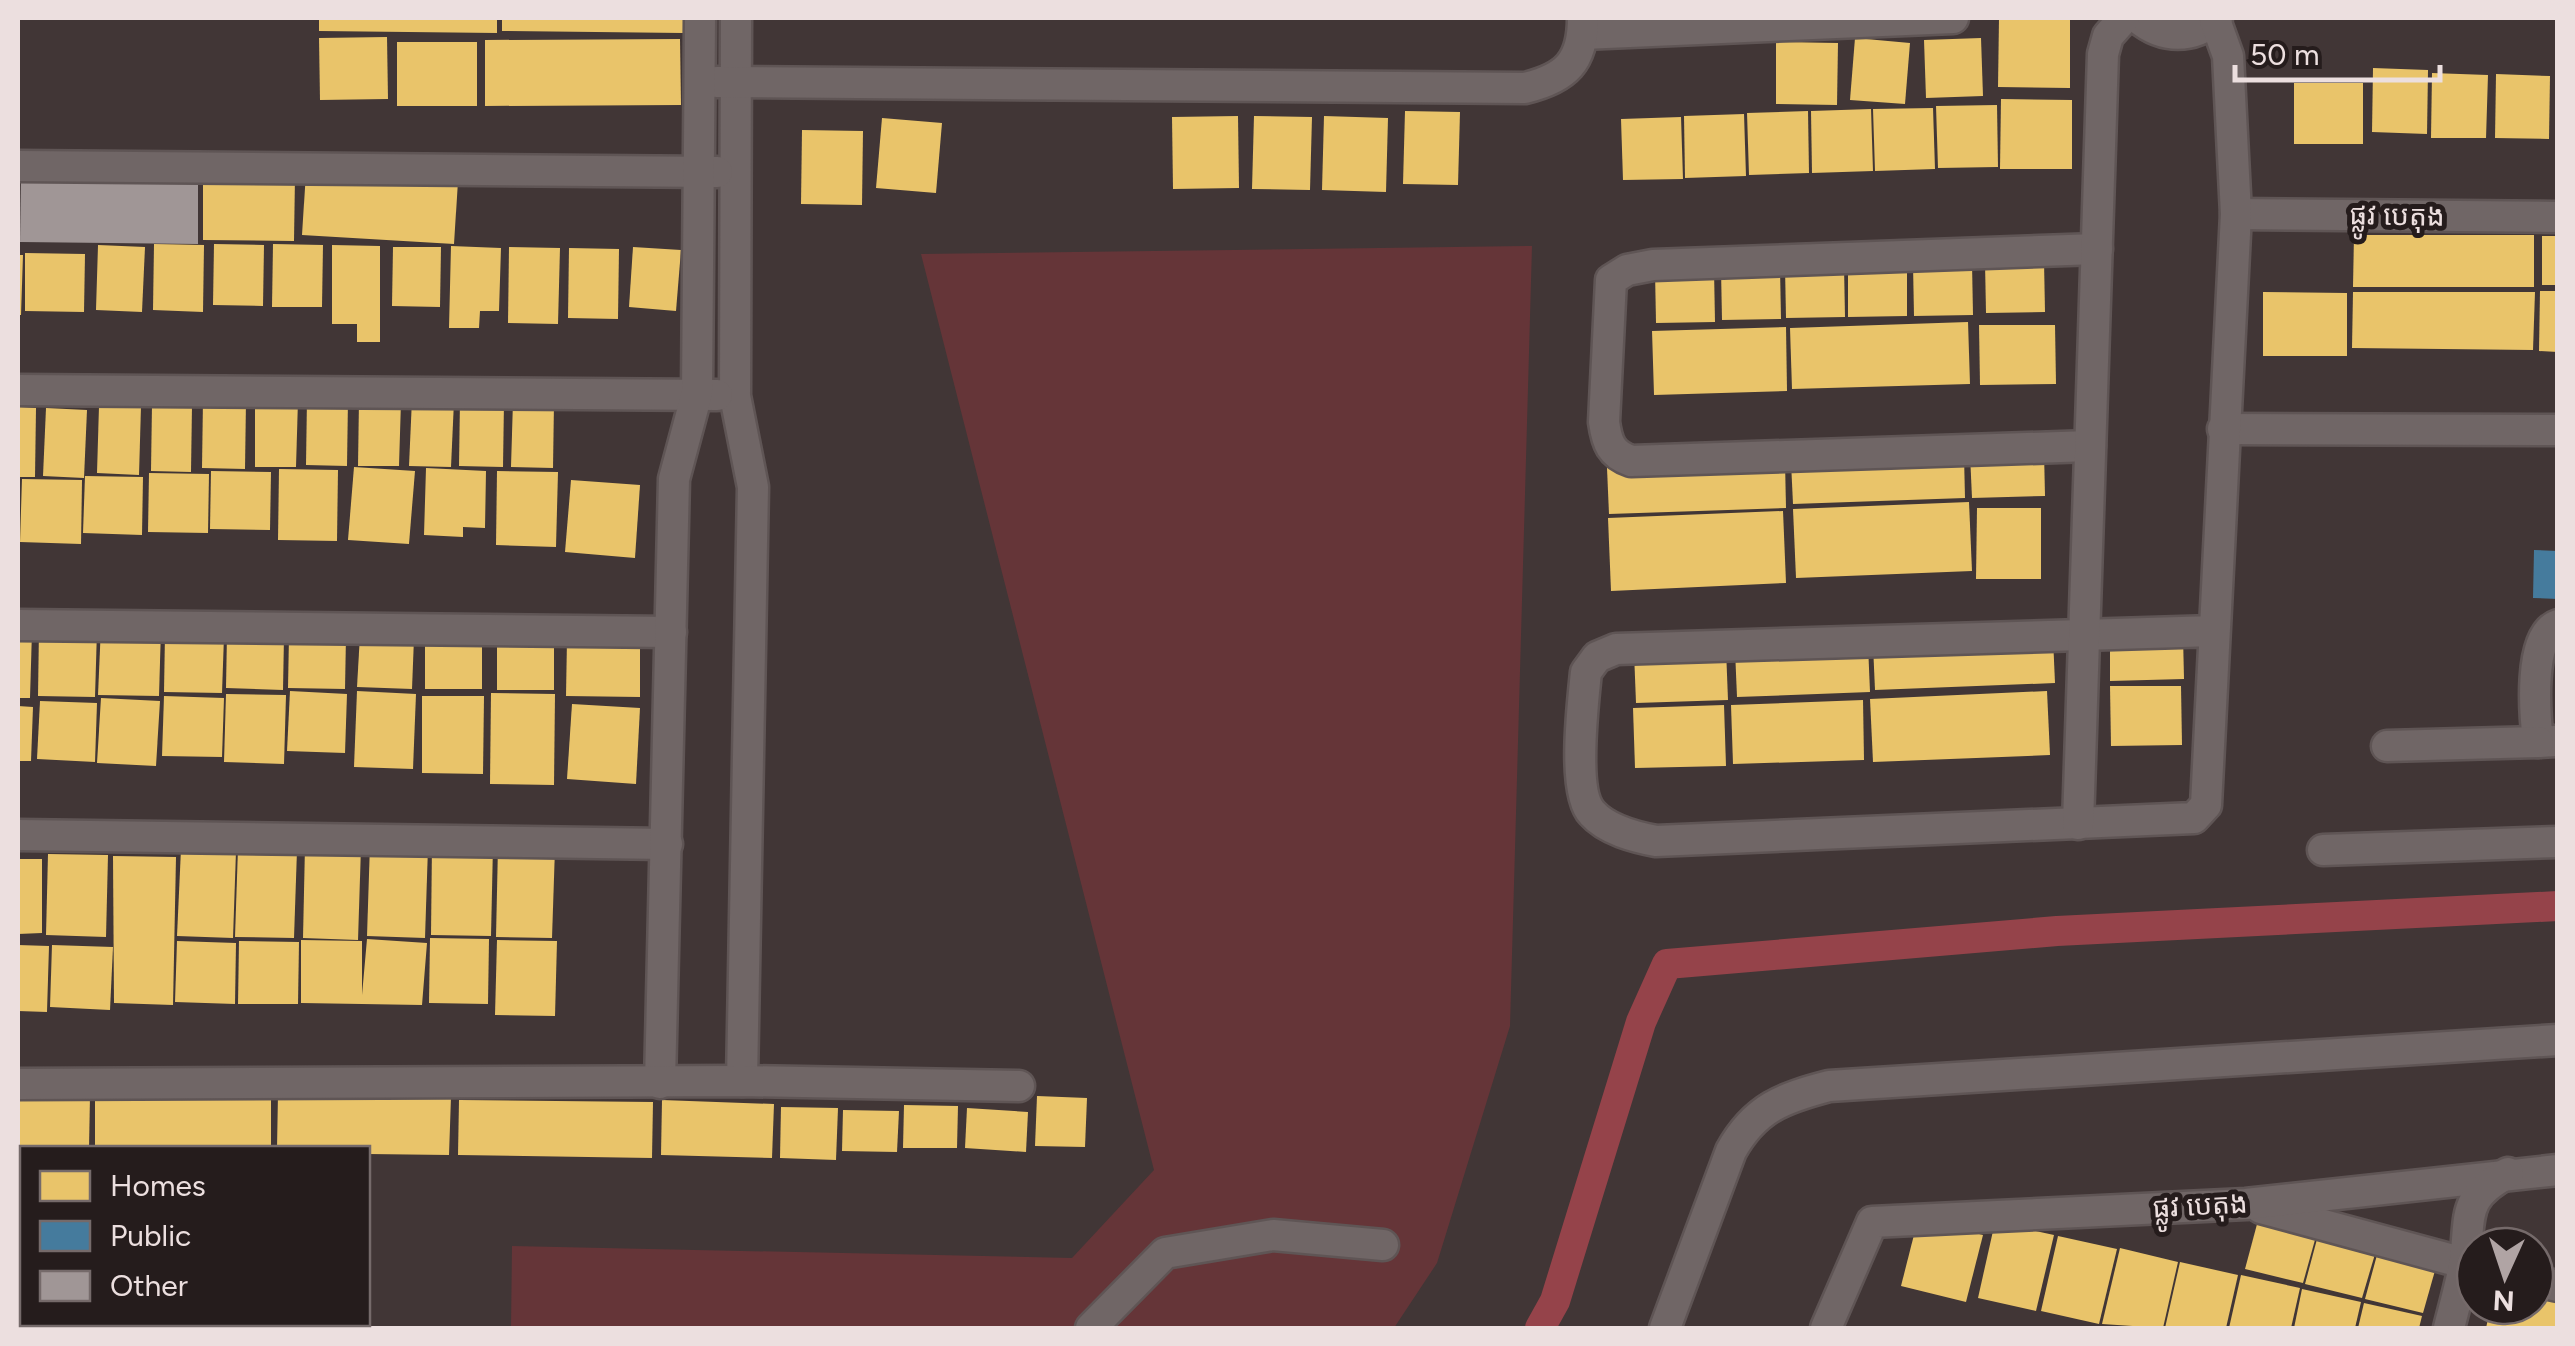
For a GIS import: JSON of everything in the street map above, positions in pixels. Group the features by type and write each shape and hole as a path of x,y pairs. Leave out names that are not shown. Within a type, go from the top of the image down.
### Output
{"street":[{"path":"660,1082 674,478 697,393 700,18"},
{"path":"736,18 735,396 753,487 742,1082"},
{"path":"699,81 1524,88 1568,72 1577,59 1583,26 1952,18"},
{"path":"2078,824 2103,54 2108,36 2124,18"},
{"path":"2138,18 2157,30 2177,34 2197,31 2216,19 2228,56 2236,214 2222,429 2214,631 2206,805 2202,813 2194,818 2078,824 1656,841 1638,838 1589,811 1582,792 1586,672 1597,658 1616,649 2214,631"},
{"path":"18,166 736,172"},
{"name":"ផ្លូវ បេតុង","path":"2236,214 2558,217"},
{"path":"2090,446 1632,461 1617,456 1607,441 1604,422 1611,280 1628,270 2097,248"},
{"path":"18,390 735,396"},
{"path":"2222,429 2558,430"},
{"path":"18,624 671,632"},
{"path":"2387,746 2548,742 2534,699 2543,638 2558,625"},
{"path":"18,835 667,844"},
{"path":"2323,850 2558,842"},
{"path":"1666,1328 1730,1152 1744,1127 1762,1109 1785,1097 1829,1086 2558,1040"},
{"path":"18,1084 742,1082 1018,1086"},
{"name":"ផ្លូវ បេតុង","path":"1826,1328 1872,1222 2246,1204 2511,1172 2558,1170"},
{"path":"2471,1226 2472,1202 2483,1186 2511,1172"},
{"path":"2246,1204 2455,1261"},
{"path":"1091,1328 1164,1253 1273,1235 1384,1244"}],"shaded area":[{"path":"1532,246 1510,1026 1437,1263 1394,1328 511,1328 512,1246 1072,1258 1154,1170 921,254"}],"building: Homes":[{"path":"319,18 497,18 497,33 319,31"},
{"path":"502,18 683,18 683,33 502,31"},
{"path":"1999,18 2070,19 2070,88 1998,87"},
{"path":"387,37 388,99 320,100 319,38"},
{"path":"1855,38 1910,43 1905,104 1850,100"},
{"path":"1981,38 1983,96 1926,98 1924,40"},
{"path":"680,39 681,105 485,106 485,40"},
{"path":"397,42 477,42 477,106 397,106"},
{"path":"1776,42 1838,43 1837,105 1776,104"},
{"path":"2373,68 2428,70 2427,134 2372,132"},
{"path":"2432,73 2488,75 2486,138 2431,138"},
{"path":"2496,74 2550,76 2549,139 2495,138"},
{"path":"2294,83 2363,83 2363,144 2294,144"},
{"path":"2001,99 2072,100 2072,169 2000,169"},
{"path":"1997,105 1998,167 1938,168 1936,106"},
{"path":"1933,108 1935,169 1875,171 1873,109"},
{"path":"1871,109 1873,171 1812,173 1811,111"},
{"path":"1405,111 1460,112 1458,185 1403,184"},
{"path":"1808,111 1809,173 1749,175 1747,113"},
{"path":"1744,114 1746,176 1685,178 1684,116"},
{"path":"1238,116 1239,188 1173,189 1172,117"},
{"path":"1254,116 1312,117 1310,190 1252,189"},
{"path":"1324,116 1388,118 1386,192 1322,190"},
{"path":"1681,117 1683,179 1623,180 1621,119"},
{"path":"882,118 942,123 936,193 876,188"},
{"path":"802,130 863,131 862,205 801,204"},
{"path":"306,172 458,181 454,244 302,235"},
{"path":"203,176 295,176 294,241 203,240"},
{"path":"2354,235 2534,235 2534,287 2353,287"},
{"path":"2542,236 2558,236 2558,285 2542,285"},
{"path":"154,244 204,245 203,312 153,310"},
{"path":"214,244 264,245 263,306 213,305"},
{"path":"273,244 323,245 322,307 272,307"},
{"path":"98,245 145,247 142,312 96,310"},
{"path":"332,245 380,246 380,342 357,342 357,324 332,324"},
{"path":"451,246 501,248 499,311 480,311 479,328 449,328"},
{"path":"393,247 441,247 440,307 392,306"},
{"path":"509,247 560,248 558,324 508,323"},
{"path":"633,247 681,250 676,311 629,307"},
{"path":"569,248 619,249 618,319 568,318"},
{"path":"25,253 85,254 84,312 25,311"},
{"path":"18,255 23,255 21,315 18,315"},
{"path":"2044,261 2045,312 1986,313 1985,262"},
{"path":"1972,263 1973,315 1914,316 1913,264"},
{"path":"1907,265 1907,316 1848,317 1848,266"},
{"path":"1844,266 1845,317 1786,318 1785,267"},
{"path":"1780,268 1781,319 1722,320 1721,269"},
{"path":"1714,270 1715,322 1656,323 1655,271"},
{"path":"2540,291 2558,291 2558,352 2539,351"},
{"path":"2263,292 2347,293 2347,356 2263,356"},
{"path":"2353,292 2535,292 2533,350 2352,348"},
{"path":"1968,322 1970,384 1792,389 1790,328"},
{"path":"1979,325 2055,325 2056,384 1980,385"},
{"path":"1786,327 1787,391 1654,395 1652,331"},
{"path":"307,398 348,399 347,466 306,465"},
{"path":"203,399 246,400 245,469 202,468"},
{"path":"412,399 454,401 451,467 409,466"},
{"path":"255,400 298,400 296,467 255,467"},
{"path":"359,400 401,401 399,466 358,466"},
{"path":"460,400 504,401 503,467 459,466"},
{"path":"513,401 554,402 553,468 511,467"},
{"path":"152,404 192,405 191,472 151,471"},
{"path":"99,406 141,406 139,475 97,473"},
{"path":"18,407 36,408 35,477 18,477"},
{"path":"46,408 87,410 84,478 43,476"},
{"path":"2044,452 2045,496 1972,498 1970,454"},
{"path":"1964,456 1965,498 1793,504 1791,462"},
{"path":"1785,462 1786,508 1609,514 1607,468"},
{"path":"354,467 415,471 409,544 348,540"},
{"path":"426,468 486,471 485,528 463,527 463,537 424,535"},
{"path":"279,469 338,470 337,541 278,540"},
{"path":"211,471 271,472 270,530 210,529"},
{"path":"497,471 558,472 556,547 496,545"},
{"path":"149,473 209,474 208,533 148,532"},
{"path":"85,476 143,477 142,535 83,533"},
{"path":"22,479 82,480 81,544 20,542"},
{"path":"571,480 640,485 635,558 565,552"},
{"path":"1969,502 1972,571 1796,578 1793,509"},
{"path":"1977,508 2041,508 2041,579 1976,579"},
{"path":"1783,511 1786,583 1611,591 1608,518"},
{"path":"101,626 161,628 159,696 98,695"},
{"path":"39,629 97,630 95,697 38,696"},
{"path":"18,630 32,631 30,698 18,698"},
{"path":"165,634 224,636 222,693 164,692"},
{"path":"227,634 284,636 283,690 226,688"},
{"path":"360,635 414,638 412,689 357,687"},
{"path":"289,636 346,636 345,689 288,688"},
{"path":"2183,636 2184,679 2110,681 2110,638"},
{"path":"425,637 482,637 482,689 425,689"},
{"path":"2053,638 2055,683 1875,690 1873,645"},
{"path":"567,639 640,639 640,697 566,696"},
{"path":"554,641 554,690 497,690 497,642"},
{"path":"1868,645 1870,692 1737,697 1735,650"},
{"path":"1726,649 1728,700 1636,703 1634,652"},
{"path":"2110,686 2181,686 2182,745 2111,746"},
{"path":"290,691 347,694 345,753 287,751"},
{"path":"357,691 416,694 413,769 354,767"},
{"path":"2047,691 2050,755 1873,762 1870,699"},
{"path":"491,693 555,694 554,785 490,784"},
{"path":"226,694 286,695 284,764 224,762"},
{"path":"164,696 224,698 222,757 162,756"},
{"path":"422,696 484,696 483,774 422,773"},
{"path":"101,698 160,701 156,766 97,763"},
{"path":"1863,700 1864,760 1733,764 1731,705"},
{"path":"40,701 97,703 95,762 37,759"},
{"path":"572,704 640,708 636,784 567,779"},
{"path":"1724,705 1726,766 1635,768 1633,708"},
{"path":"18,706 33,707 31,761 18,761"},
{"path":"370,844 428,847 425,938 367,936"},
{"path":"432,844 493,845 491,936 431,935"},
{"path":"305,846 361,847 358,940 303,938"},
{"path":"498,846 555,848 552,938 496,937"},
{"path":"238,848 297,850 294,938 235,937"},
{"path":"181,849 236,851 233,938 177,936"},
{"path":"48,854 108,855 106,937 46,935"},
{"path":"113,856 176,857 173,1005 114,1003"},
{"path":"18,859 42,859 42,933 18,934"},
{"path":"430,938 489,939 488,1004 429,1003"},
{"path":"367,939 427,943 422,1005 301,1003 301,940 362,941 362,995"},
{"path":"497,940 557,941 555,1016 495,1015"},
{"path":"177,941 236,943 235,1004 175,1002"},
{"path":"239,941 299,942 298,1004 238,1004"},
{"path":"18,945 49,946 47,1012 18,1011"},
{"path":"52,945 113,947 110,1010 50,1007"},
{"path":"18,1094 90,1096 89,1146 20,1146 18,1151"},
{"path":"278,1094 451,1097 449,1155 370,1154 370,1146 277,1146"},
{"path":"95,1095 271,1096 271,1146 95,1146"},
{"path":"1037,1096 1087,1098 1085,1147 1035,1146"},
{"path":"459,1100 653,1102 652,1158 458,1155"},
{"path":"662,1100 774,1104 772,1158 661,1155"},
{"path":"904,1105 958,1106 957,1148 903,1148"},
{"path":"781,1107 838,1108 836,1160 780,1158"},
{"path":"967,1108 1028,1112 1026,1152 965,1148"},
{"path":"843,1110 899,1111 897,1152 842,1151"},
{"path":"2260,1213 2318,1229 2303,1283 2245,1269"},
{"path":"1918,1219 1983,1235 1966,1302 1901,1286"},
{"path":"1995,1222 2054,1235 2036,1311 1978,1298"},
{"path":"2320,1228 2378,1244 2362,1298 2305,1284"},
{"path":"2058,1236 2117,1249 2099,1324 2041,1311"},
{"path":"2380,1244 2438,1260 2423,1313 2365,1299"},
{"path":"2120,1248 2178,1262 2163,1328 2102,1324"},
{"path":"2180,1262 2238,1275 2226,1328 2165,1328"},
{"path":"2241,1275 2300,1288 2291,1328 2229,1328"},
{"path":"2302,1289 2361,1302 2355,1328 2294,1328"},
{"path":"2555,1296 2558,1298 2558,1328 2486,1328 2555,1326"},
{"path":"2364,1303 2422,1316 2419,1328 2358,1328"}],"building: Public":[{"path":"2534,550 2558,551 2558,599 2533,598"}],"building: Other":[{"path":"21,176 198,179 198,244 20,242"}],"waterway":[{"path":"1540,1328 1555,1301 1641,1022 1667,964 2057,931 2558,906"}]}
